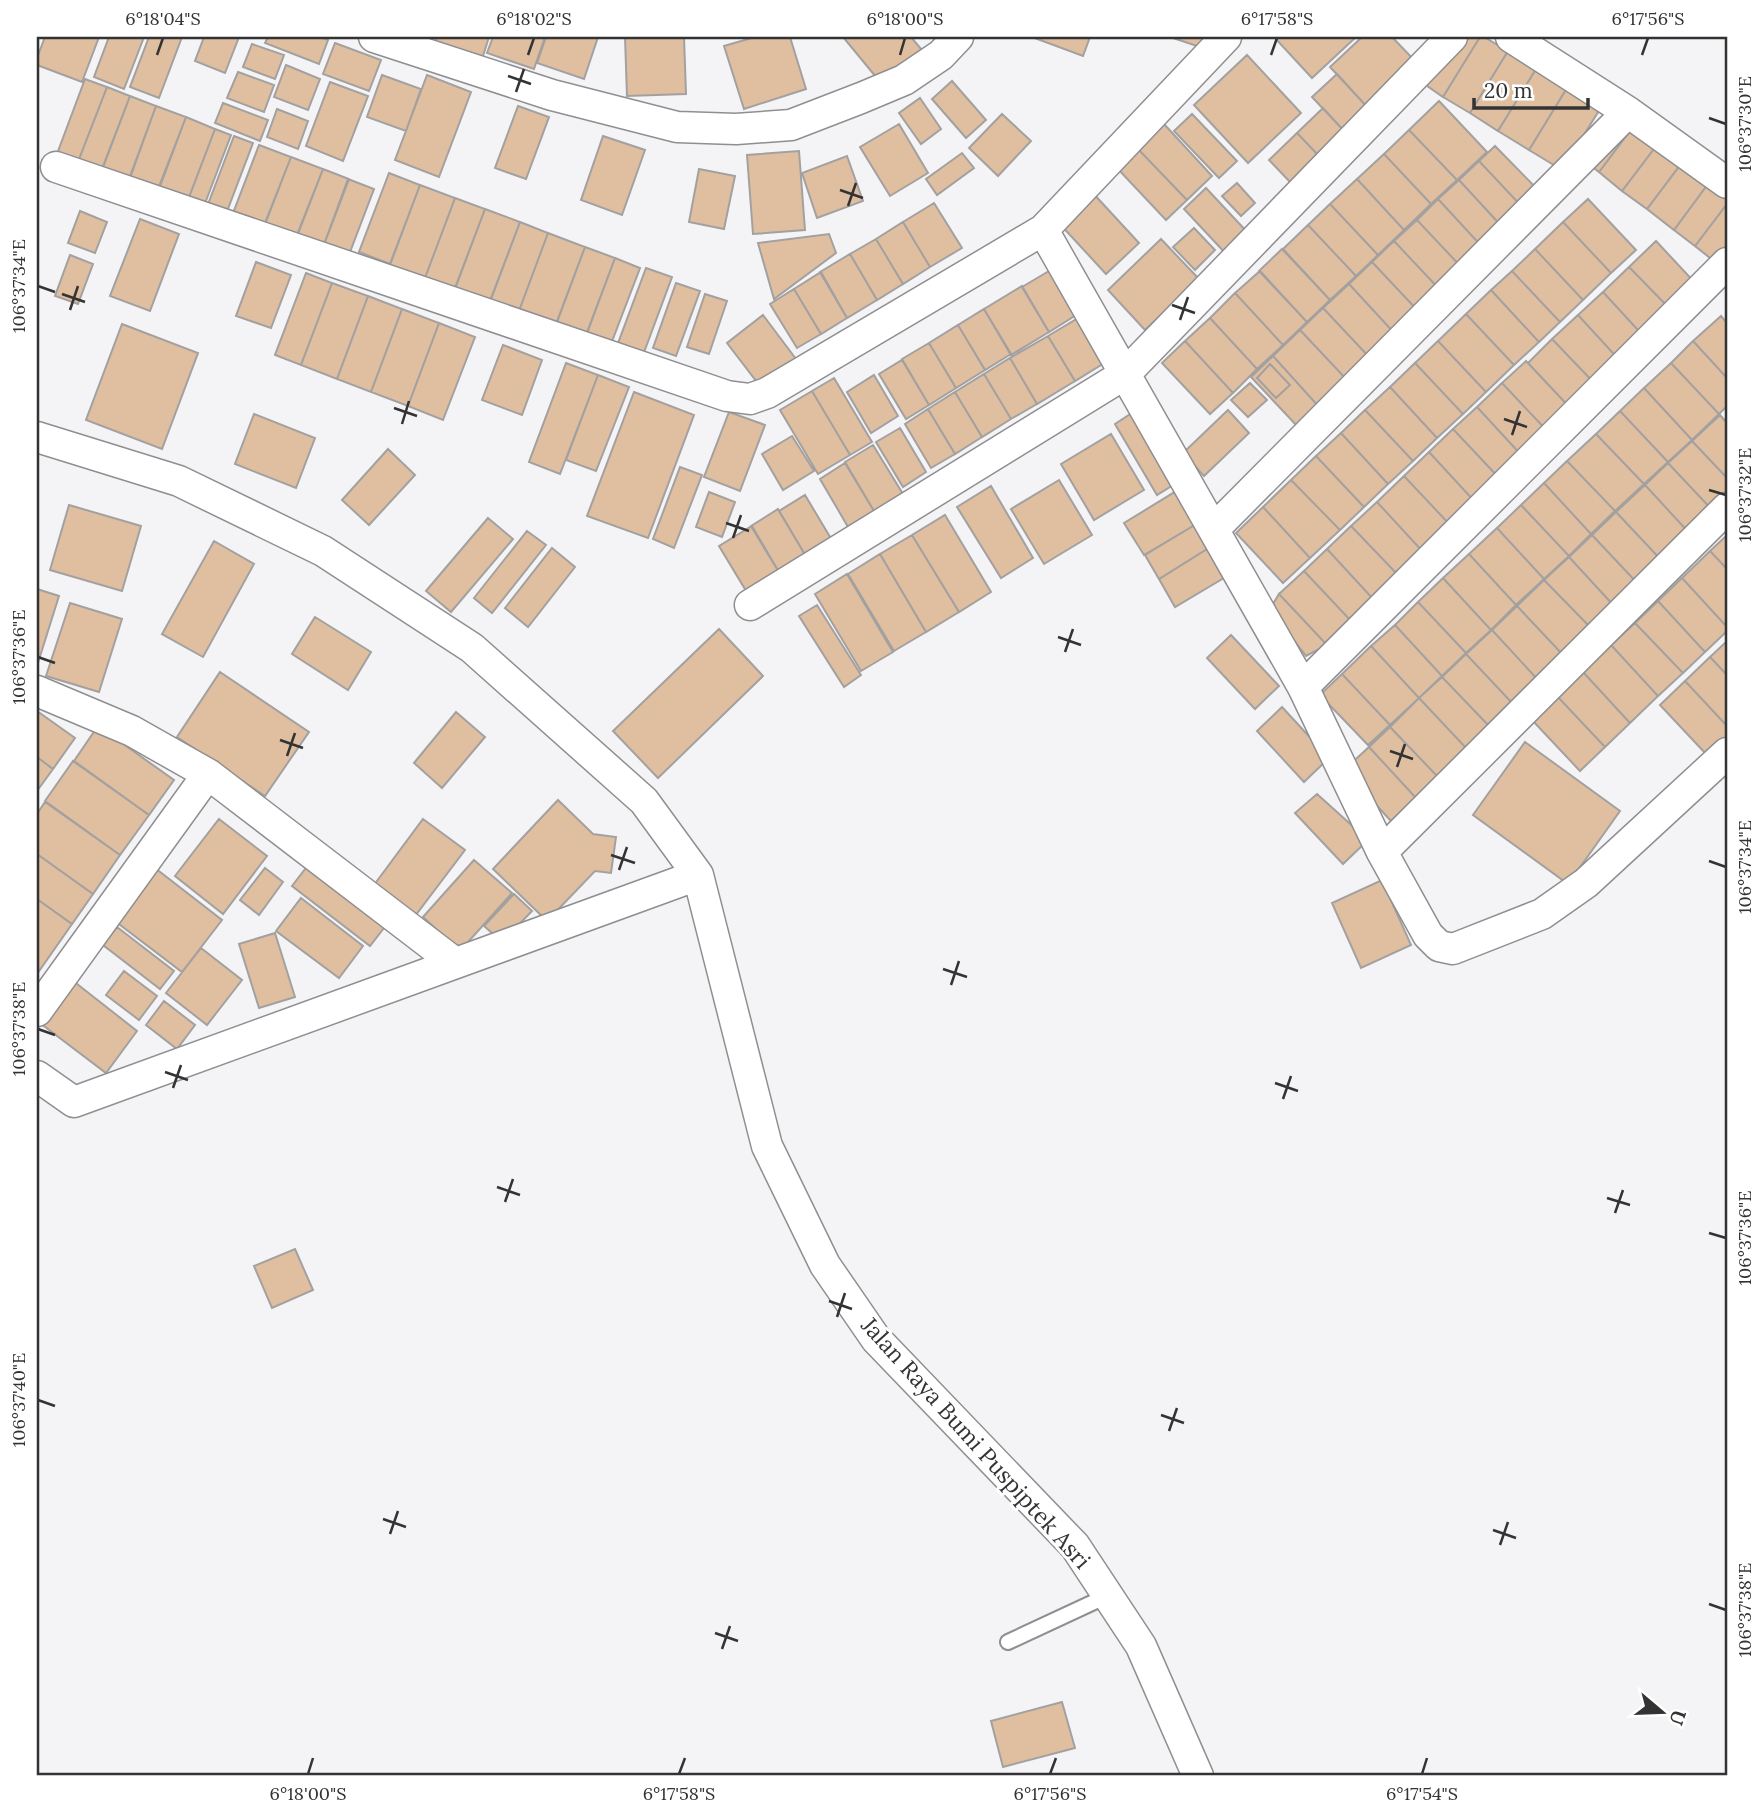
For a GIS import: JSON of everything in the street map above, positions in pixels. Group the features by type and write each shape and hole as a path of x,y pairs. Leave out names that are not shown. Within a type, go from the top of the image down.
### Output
{"street":[{"path":"374,37 552,95 677,127 736,129 791,125 861,98 904,80 941,55 958,37"},
{"path":"56,167 727,396 750,399 767,393 1043,230 1226,37"},
{"path":"750,605 1125,374 1452,37"},
{"path":"1511,37 1628,112 1727,183"},
{"path":"1214,529 1628,112"},
{"path":"1043,230 1303,687 1382,852 1428,935 1439,946 1453,949 1542,914 1586,883 1727,753"},
{"path":"1303,687 1727,263"},
{"name":"Jalan Raya Bumi Puspiptek Asri","path":"37,438 179,481 323,551 472,648 644,801 698,875 767,1146 825,1265 876,1339 1075,1546 1141,1646 1198,1776"},
{"path":"1382,852 1727,508"},
{"path":"37,691 132,730 208,774 455,963"},
{"path":"37,1011 208,774"},
{"path":"37,1076 74,1102 698,875"}],"lane":[{"path":"1008,1642 1109,1594"}],"building":[{"path":"45,37 99,37 82,82 37,65"},
{"path":"109,37 144,37 124,89 94,77"},
{"path":"149,37 182,37 159,98 130,87"},
{"path":"204,37 239,37 225,73 195,61"},
{"path":"268,37 320,37 328,40 319,64 265,43"},
{"path":"437,37 489,37 482,59 435,43"},
{"path":"493,37 545,37 534,69 487,53"},
{"path":"546,37 598,37 584,79 537,63"},
{"path":"625,37 684,37 686,94 627,96"},
{"path":"755,37 790,37 806,89 744,109 724,46"},
{"path":"843,37 911,37 922,50 881,83"},
{"path":"1032,37 1090,37 1083,56"},
{"path":"1170,37 1207,37 1203,48"},
{"path":"1274,37 1356,37 1312,78"},
{"path":"1362,37 1392,37 1417,63 1369,109 1330,67"},
{"path":"1463,37 1480,37 1443,97 1423,83"},
{"path":"1480,37 1508,51 1470,113 1443,97"},
{"path":"335,43 381,60 369,91 323,74"},
{"path":"252,44 284,55 275,79 243,67"},
{"path":"1508,51 1536,69 1498,131 1470,113"},
{"path":"1247,55 1301,113 1248,163 1194,105"},
{"path":"286,65 320,79 308,110 274,97"},
{"path":"1536,69 1567,88 1529,150 1498,131"},
{"path":"238,72 274,85 264,112 227,98"},
{"path":"1337,74 1369,109 1345,132 1312,97"},
{"path":"382,75 421,89 406,131 367,117"},
{"path":"427,75 471,92 439,177 395,160"},
{"path":"85,79 107,87 78,162 57,154"},
{"path":"952,81 986,120 966,138 932,99"},
{"path":"330,82 368,96 343,161 306,146"},
{"path":"107,87 130,96 102,170 78,162"},
{"path":"1567,88 1600,109 1562,170 1529,150"},
{"path":"130,96 156,106 129,179 102,169"},
{"path":"920,98 941,129 921,144 899,113"},
{"path":"1439,101 1487,152 1457,180 1409,130"},
{"path":"223,103 268,120 260,141 215,123"},
{"path":"156,106 186,117 158,189 130,178"},
{"path":"518,106 549,117 526,179 495,168"},
{"path":"1323,108 1345,132 1319,156 1297,133"},
{"path":"277,109 308,121 298,149 267,137"},
{"path":"1002,114 1031,141 998,176 969,148"},
{"path":"1192,114 1237,161 1219,178 1174,131"},
{"path":"186,117 215,129 188,200 159,189"},
{"path":"899,124 928,173 890,196 860,147"},
{"path":"1164,124 1212,176 1187,200 1138,149"},
{"path":"1633,127 1599,172 1590,165"},
{"path":"1633,127 1657,145 1622,191 1599,172"},
{"path":"215,129 231,135 204,206 188,200"},
{"path":"1409,130 1457,180 1431,204 1384,154"},
{"path":"1297,133 1319,156 1291,183 1269,160"},
{"path":"234,136 253,143 226,214 207,207"},
{"path":"603,136 645,150 622,215 581,200"},
{"path":"259,145 291,157 263,228 232,216"},
{"path":"1657,145 1681,164 1647,209 1622,191"},
{"path":"1495,146 1544,196 1527,212 1479,161"},
{"path":"1138,149 1187,200 1166,220 1117,168"},
{"path":"799,151 805,230 753,234 747,155"},
{"path":"962,153 974,168 937,195 926,179"},
{"path":"1384,154 1431,204 1404,230 1357,179"},
{"path":"847,156 863,201 817,218 802,173"},
{"path":"291,157 323,169 296,239 264,227"},
{"path":"1479,161 1527,212 1506,231 1459,180"},
{"path":"1681,164 1708,184 1674,230 1647,209"},
{"path":"323,169 349,179 322,250 295,240"},
{"path":"699,169 735,176 724,229 689,222"},
{"path":"389,173 420,185 390,264 359,252"},
{"path":"348,179 374,189 347,260 322,250"},
{"path":"1357,179 1404,230 1378,255 1330,204"},
{"path":"1459,180 1506,231 1486,251 1438,199"},
{"path":"1237,183 1255,203 1241,216 1222,196"},
{"path":"1708,184 1727,199 1727,204 1695,246 1674,230"},
{"path":"420,185 455,198 425,278 390,265"},
{"path":"1206,188 1249,234 1227,255 1184,209"},
{"path":"1091,191 1139,243 1106,274 1058,222"},
{"path":"455,198 485,209 455,289 425,278"},
{"path":"1438,199 1486,251 1465,271 1417,220"},
{"path":"1588,199 1636,250 1611,273 1563,222"},
{"path":"934,203 962,248 930,267 903,222"},
{"path":"1330,204 1378,255 1356,276 1308,225"},
{"path":"1727,204 1727,256 1720,266 1695,246"},
{"path":"485,209 520,222 490,302 455,288"},
{"path":"80,211 107,222 95,253 68,243"},
{"path":"140,219 179,234 150,311 110,296"},
{"path":"1417,220 1465,271 1442,292 1394,241"},
{"path":"520,222 548,233 519,311 490,301"},
{"path":"903,222 930,267 903,284 876,239"},
{"path":"1563,222 1611,273 1583,300 1535,249"},
{"path":"1308,225 1356,276 1330,300 1283,249"},
{"path":"1194,228 1215,250 1195,270 1173,247"},
{"path":"548,233 585,247 556,325 519,311"},
{"path":"829,234 836,253 774,299 758,243"},
{"path":"876,239 903,284 877,300 850,254"},
{"path":"1161,239 1199,279 1145,330 1108,290"},
{"path":"1394,241 1442,292 1420,313 1372,262"},
{"path":"1656,241 1698,286 1674,313 1629,267"},
{"path":"585,247 615,258 586,336 556,324"},
{"path":"1282,249 1330,300 1307,322 1259,271"},
{"path":"1535,249 1583,300 1560,322 1512,271"},
{"path":"850,254 877,300 847,318 820,272"},
{"path":"70,255 93,264 78,304 55,296"},
{"path":"615,258 640,268 611,344 586,335"},
{"path":"256,262 291,275 271,328 236,316"},
{"path":"1372,262 1420,313 1397,336 1349,284"},
{"path":"1629,267 1674,313 1648,341 1603,292"},
{"path":"646,268 672,277 643,355 617,346"},
{"path":"1054,268 1081,312 1049,332 1022,287"},
{"path":"1260,271 1307,322 1283,345 1235,293"},
{"path":"1512,271 1560,322 1539,342 1491,290"},
{"path":"821,272 847,318 821,334 794,289"},
{"path":"306,273 332,283 301,365 275,355"},
{"path":"332,283 368,296 337,379 301,365"},
{"path":"676,283 700,291 676,356 653,348"},
{"path":"1349,284 1397,336 1371,359 1323,308"},
{"path":"1022,286 1049,332 1011,355 984,309"},
{"path":"794,289 821,334 797,348 770,304"},
{"path":"1491,290 1539,342 1514,365 1466,314"},
{"path":"1603,292 1648,341 1623,364 1578,315"},
{"path":"1235,293 1283,345 1257,369 1210,318"},
{"path":"705,294 727,301 709,354 687,347"},
{"path":"368,296 402,309 371,392 337,379"},
{"path":"1323,308 1371,359 1348,381 1300,330"},
{"path":"402,309 439,323 408,406 371,392"},
{"path":"984,309 1011,354 985,370 958,325"},
{"path":"1466,314 1514,365 1486,392 1438,341"},
{"path":"763,315 796,359 760,386 727,343"},
{"path":"1578,315 1623,364 1599,388 1552,339"},
{"path":"1721,316 1727,323 1727,378 1693,341"},
{"path":"1080,317 1106,362 1075,381 1048,336"},
{"path":"1210,318 1257,369 1233,393 1185,341"},
{"path":"439,323 475,337 443,420 408,406"},
{"path":"122,324 198,353 162,449 86,420"},
{"path":"958,325 985,370 956,388 929,343"},
{"path":"1300,330 1348,381 1320,408 1273,356"},
{"path":"1048,336 1075,381 1037,404 1010,358"},
{"path":"1552,339 1599,388 1574,412 1528,363"},
{"path":"1185,341 1233,393 1210,414 1162,363"},
{"path":"1438,341 1486,392 1463,414 1415,363"},
{"path":"1693,341 1727,378 1727,406 1719,414 1671,363"},
{"path":"929,343 956,388 929,405 902,359"},
{"path":"503,345 542,360 522,415 482,400"},
{"path":"1273,356 1320,408 1299,428 1251,377"},
{"path":"1010,358 1037,404 1011,419 984,374"},
{"path":"902,360 929,405 906,419 879,374"},
{"path":"1526,361 1574,412 1550,434 1502,383"},
{"path":"566,363 598,375 560,474 529,462"},
{"path":"1415,363 1463,414 1437,438 1390,387"},
{"path":"1671,363 1719,414 1692,440 1644,388"},
{"path":"1270,364 1290,385 1276,398 1257,378"},
{"path":"984,374 1011,419 982,437 955,392"},
{"path":"598,375 629,387 596,471 566,460"},
{"path":"874,375 898,416 871,433 847,392"},
{"path":"834,378 872,442 850,455 812,391"},
{"path":"1250,383 1267,400 1248,417 1231,400"},
{"path":"1502,383 1550,434 1524,458 1477,407"},
{"path":"1390,387 1437,438 1413,461 1365,410"},
{"path":"1644,388 1692,440 1668,462 1620,411"},
{"path":"812,391 850,455 818,474 780,410"},
{"path":"634,392 694,415 648,538 587,516"},
{"path":"955,392 982,437 955,454 928,409"},
{"path":"1477,407 1524,458 1501,480 1453,429"},
{"path":"928,409 955,454 931,468 905,424"},
{"path":"1228,410 1249,433 1204,476 1183,453"},
{"path":"1365,410 1413,461 1388,484 1341,433"},
{"path":"1135,411 1178,482 1157,495 1115,424"},
{"path":"1620,411 1668,462 1644,484 1596,434"},
{"path":"729,412 765,425 740,491 704,477"},
{"path":"254,414 315,438 296,488 235,464"},
{"path":"1720,415 1727,423 1727,478 1692,441"},
{"path":"900,428 926,472 903,487 876,442"},
{"path":"1453,429 1501,480 1476,503 1429,452"},
{"path":"1341,433 1388,484 1364,507 1316,456"},
{"path":"1111,434 1144,490 1094,520 1061,464"},
{"path":"1596,434 1644,484 1615,511 1567,461"},
{"path":"792,436 814,471 783,490 762,454"},
{"path":"1692,441 1727,478 1727,503 1716,514 1668,463"},
{"path":"873,445 906,499 877,516 845,462"},
{"path":"388,449 415,475 369,525 342,500"},
{"path":"1429,452 1476,503 1452,527 1404,476"},
{"path":"1316,456 1364,507 1340,530 1291,480"},
{"path":"1567,461 1615,511 1591,534 1544,483"},
{"path":"845,463 877,516 851,532 820,479"},
{"path":"1668,463 1716,514 1692,536 1645,485"},
{"path":"680,467 702,475 674,548 653,539"},
{"path":"1404,476 1452,527 1424,553 1377,502"},
{"path":"1059,480 1092,535 1044,564 1011,509"},
{"path":"1291,480 1340,530 1310,558 1263,507"},
{"path":"1544,483 1591,534 1569,556 1521,505"},
{"path":"1645,485 1692,536 1664,563 1616,512"},
{"path":"991,486 1033,558 1001,578 957,507"},
{"path":"1178,490 1198,523 1144,555 1124,523"},
{"path":"709,492 735,502 722,537 696,527"},
{"path":"805,495 836,547 810,563 779,511"},
{"path":"1377,502 1424,553 1399,576 1351,526"},
{"path":"69,505 141,526 122,591 50,570"},
{"path":"1521,505 1569,556 1544,579 1497,528"},
{"path":"1263,507 1310,558 1283,583 1236,533"},
{"path":"778,509 810,563 783,579 751,526"},
{"path":"1616,512 1664,563 1640,586 1592,535"},
{"path":"945,515 991,592 959,612 912,535"},
{"path":"488,518 513,539 451,612 426,591"},
{"path":"1198,523 1212,546 1159,579 1145,555"},
{"path":"752,526 783,579 751,599 719,546"},
{"path":"1351,526 1399,576 1374,600 1327,549"},
{"path":"1497,528 1544,579 1516,605 1469,554"},
{"path":"527,531 546,545 492,613 474,598"},
{"path":"912,535 959,612 926,632 880,554"},
{"path":"1592,535 1640,586 1616,608 1569,557"},
{"path":"1727,535 1727,569 1710,551"},
{"path":"214,541 254,564 203,657 162,634"},
{"path":"1212,546 1229,575 1175,607 1159,579"},
{"path":"552,548 575,567 528,627 505,608"},
{"path":"1327,549 1374,600 1352,622 1304,571"},
{"path":"1710,551 1727,569 1727,627 1682,578"},
{"path":"880,554 926,632 894,651 848,574"},
{"path":"1469,554 1516,605 1491,630 1443,578"},
{"path":"1569,557 1616,608 1593,630 1544,580"},
{"path":"1304,571 1352,622 1327,645 1279,594"},
{"path":"847,574 893,652 861,671 815,594"},
{"path":"1443,578 1491,630 1466,653 1418,602"},
{"path":"1682,578 1727,627 1727,631 1705,652 1658,601"},
{"path":"1544,580 1593,630 1565,657 1517,606"},
{"path":"37,589 59,596 37,666"},
{"path":"1279,594 1327,645 1306,656 1270,609"},
{"path":"1658,601 1705,652 1683,673 1635,623"},
{"path":"1418,602 1466,653 1442,676 1395,625"},
{"path":"70,603 122,619 99,692 46,676"},
{"path":"817,605 861,675 844,687 799,616"},
{"path":"1517,606 1565,657 1539,681 1492,630"},
{"path":"315,617 371,652 348,690 292,654"},
{"path":"1635,623 1683,673 1658,696 1611,645"},
{"path":"1395,625 1442,676 1419,698 1371,646"},
{"path":"719,629 763,676 658,778 613,731"},
{"path":"1492,630 1539,681 1514,705 1466,654"},
{"path":"1231,635 1279,686 1255,709 1207,658"},
{"path":"1727,641 1727,675 1710,657"},
{"path":"1611,645 1658,696 1630,723 1583,672"},
{"path":"1371,646 1419,698 1390,725 1342,674"},
{"path":"1466,654 1514,705 1490,727 1442,677"},
{"path":"1710,657 1727,675 1727,726 1685,681"},
{"path":"220,672 309,732 265,796 177,737"},
{"path":"1583,672 1630,723 1605,747 1557,696"},
{"path":"1342,674 1390,725 1368,745 1320,695"},
{"path":"1442,677 1490,727 1467,749 1419,698"},
{"path":"1685,681 1727,726 1727,737 1707,755 1660,705"},
{"path":"1557,696 1605,747 1580,771 1532,720"},
{"path":"1419,698 1467,749 1438,777 1390,727"},
{"path":"1282,707 1329,758 1304,782 1257,731"},
{"path":"37,711 75,738 53,769 37,757"},
{"path":"456,712 485,737 442,788 414,763"},
{"path":"98,726 174,780 149,815 74,761"},
{"path":"1390,727 1438,777 1416,798 1369,747"},
{"path":"1525,742 1620,811 1568,884 1473,815"},
{"path":"1369,747 1416,798 1391,821 1344,770"},
{"path":"37,757 53,769 37,791"},
{"path":"73,761 149,815 120,855 45,801"},
{"path":"1317,794 1368,840 1343,864 1295,813"},
{"path":"558,800 593,834 616,837 611,873 595,871 547,921 493,869"},
{"path":"45,802 120,855 93,894 37,854 37,814"},
{"path":"219,819 267,856 223,914 175,876"},
{"path":"423,819 465,850 415,916 374,885"},
{"path":"37,854 93,894 72,924 37,899"},
{"path":"474,860 512,893 460,951 423,917"},
{"path":"309,864 387,924 370,946 292,886"},
{"path":"155,868 222,920 182,972 115,921"},
{"path":"265,868 283,882 259,915 240,900"},
{"path":"1382,880 1411,945 1361,968 1332,903"},
{"path":"514,894 532,911 502,942 484,926"},
{"path":"301,898 363,946 339,978 276,931"},
{"path":"37,899 72,924 37,974"},
{"path":"117,927 174,971 160,989 103,945"},
{"path":"275,933 295,997 259,1008 239,944"},
{"path":"201,948 242,980 207,1025 166,993"},
{"path":"124,971 157,996 139,1020 106,995"},
{"path":"72,980 137,1031 106,1073 40,1023"},
{"path":"164,1001 195,1025 177,1049 146,1025"},
{"path":"295,1249 313,1290 272,1308 254,1266"},
{"path":"1062,1702 1075,1748 1003,1767 991,1721"}]}
